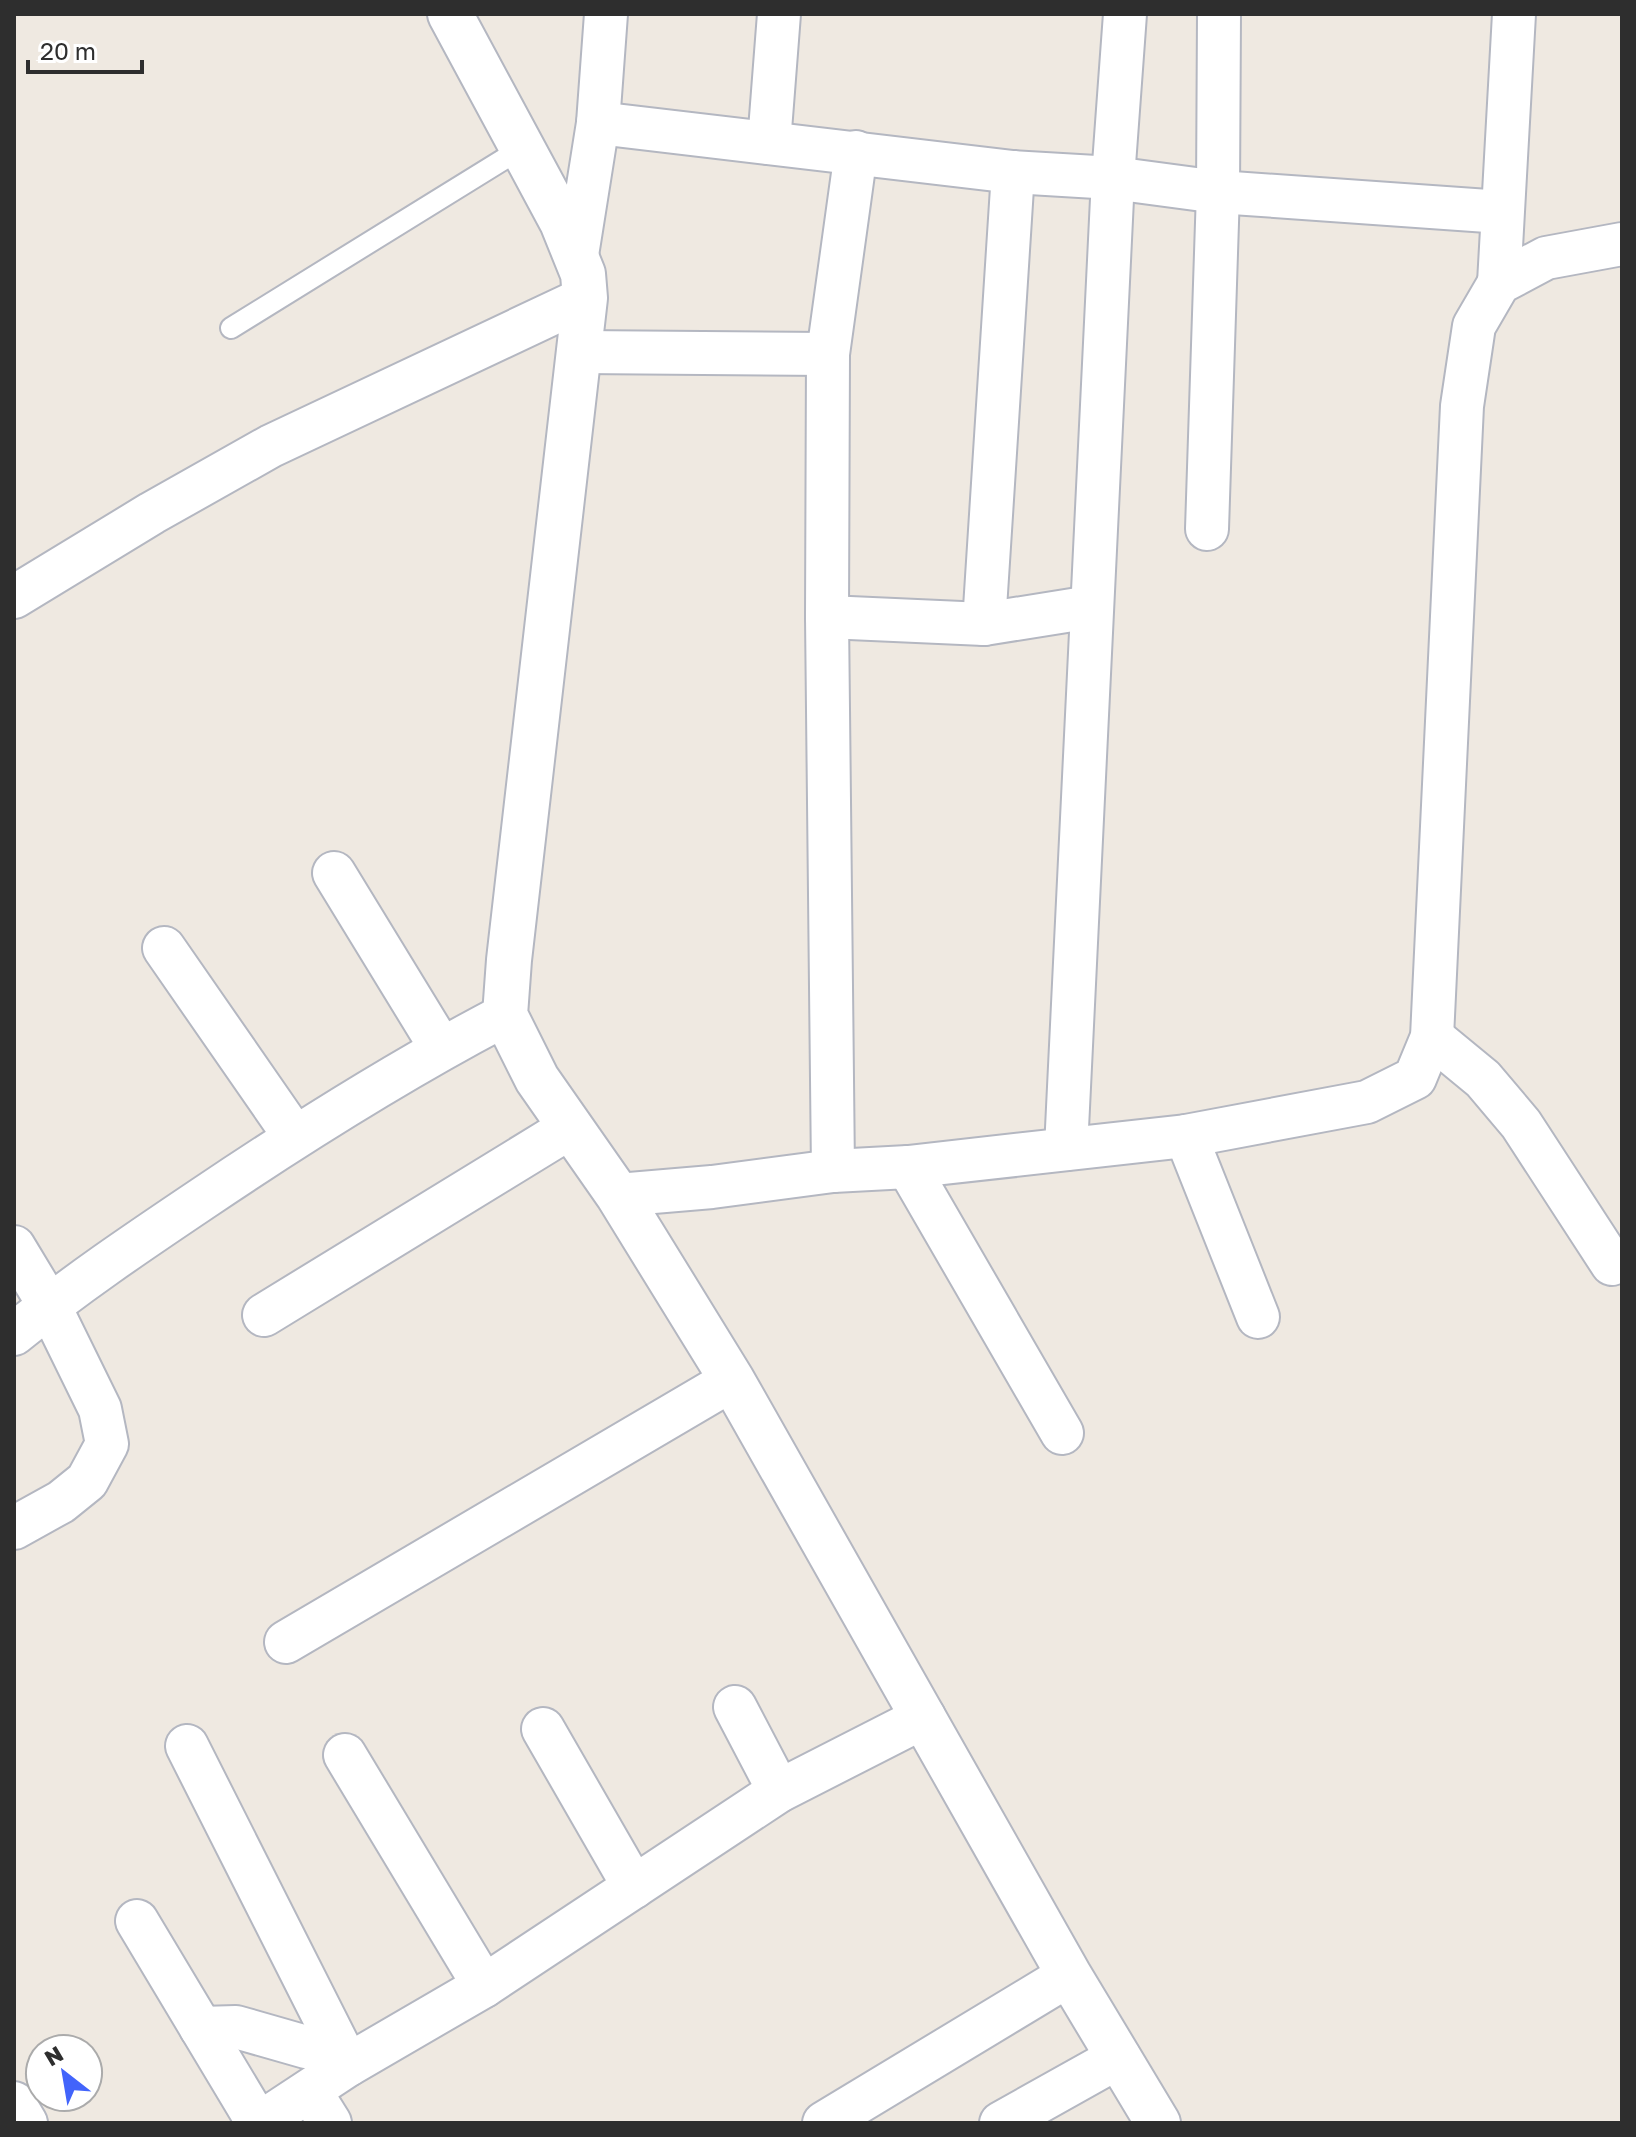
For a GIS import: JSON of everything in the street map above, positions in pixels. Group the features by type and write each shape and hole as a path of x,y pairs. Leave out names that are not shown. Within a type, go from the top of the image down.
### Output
{"street":[{"path":"450,14 577,255 583,274 585,298 505,1015 537,1079 618,1195 732,1380 1069,1975 1158,2123"},
{"path":"577,255 598,123 606,14"},
{"path":"769,143 779,14"},
{"path":"1066,1149 1113,178 1125,14"},
{"path":"1207,529 1218,192 1219,14"},
{"path":"618,1195 1186,1136 1367,1102 1415,1078 1432,1037 1462,406 1474,326 1499,283 1514,14"},
{"path":"598,123 1013,172 1113,178 1218,192 1502,212"},
{"path":"833,1171 827,617 828,354 856,152"},
{"path":"984,624 1013,172"},
{"path":"1499,283 1546,258 1622,244"},
{"path":"14,597 152,513 271,446 585,298"},
{"path":"580,352 828,354"},
{"path":"827,617 984,624 1091,607"},
{"path":"334,873 441,1048"},
{"path":"164,948 295,1137"},
{"path":"14,1334 81,1280 295,1137 441,1048 505,1015"},
{"path":"1432,1037 1483,1079 1521,1124 1612,1264"},
{"path":"264,1315 571,1127"},
{"path":"1186,1136 1258,1317"},
{"path":"908,1167 1062,1433"},
{"path":"14,1247 49,1305 100,1409 107,1444 87,1481 61,1502 14,1528"},
{"path":"286,1642 732,1380"},
{"path":"735,1707 779,1791"},
{"path":"137,1921 259,2123 320,2107 345,2059 484,1986 779,1791 924,1717"},
{"path":"543,1729 634,1887"},
{"path":"187,1746 345,2059"},
{"path":"345,1755 484,1986"},
{"path":"824,2123 1069,1975"},
{"path":"201,2028 236,2027 345,2059"},
{"path":"1001,2123 1119,2057"},
{"path":"14,2103 26,2123"}],"lane":[{"path":"231,328 522,148"}]}
